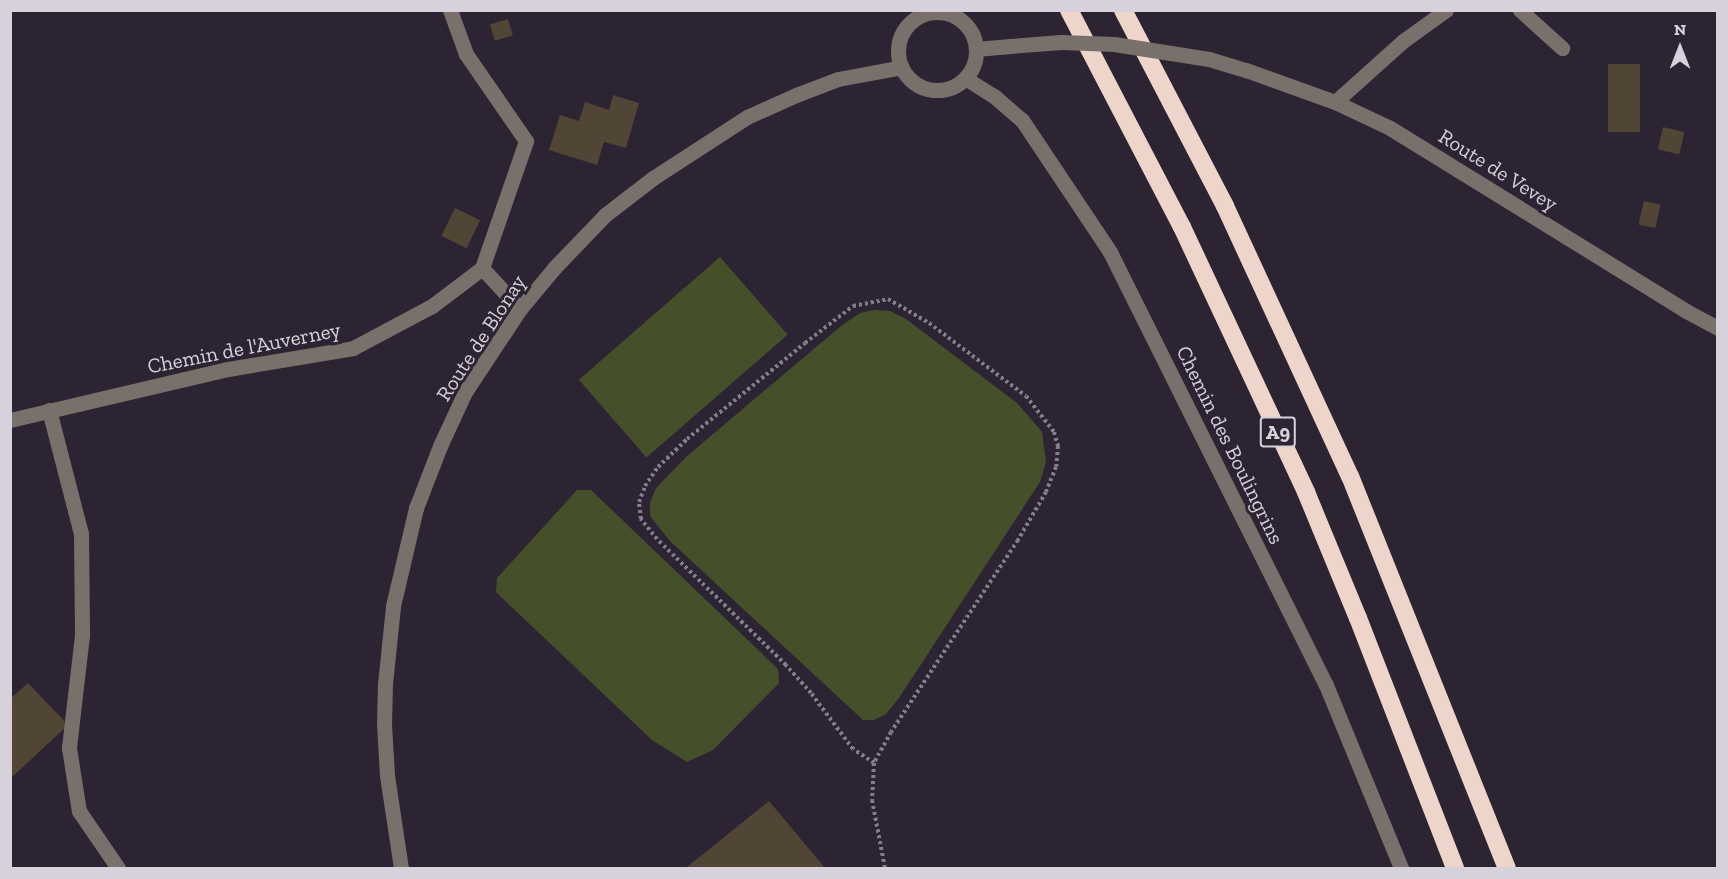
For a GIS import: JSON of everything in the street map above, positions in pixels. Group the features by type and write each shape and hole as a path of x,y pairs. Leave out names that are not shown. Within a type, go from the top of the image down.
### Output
{"highway":[{"name":"A9","path":"1069,10 1182,226 1301,482 1362,628 1455,868"},
{"name":"A9","path":"1123,10 1230,216 1345,465 1405,609 1506,868"}],"street":[{"path":"450,10 466,54 526,141 483,268 520,309"},
{"path":"1335,102 1403,41 1446,10"},
{"path":"1520,10 1562,48"},
{"path":"932,12 953,15 962,21 974,39 976,49 974,65 965,78 947,89 926,88 916,84 902,67 898,53 900,39 907,26 918,17 932,12"},
{"name":"Route de Vevey","path":"976,49 1060,42 1114,44 1209,59 1335,102 1390,128 1686,311 1718,328"},
{"name":"Route de Blonay","path":"401,868 387,775 384,723 385,684 393,606 416,508 440,446 465,392 520,309 555,267 605,215 696,148 747,117 838,79 902,67"},
{"name":"Chemin des Boulingrins","path":"965,78 994,96 1022,120 1110,252 1326,685 1401,868"},
{"name":"Chemin de l'Auverney","path":"10,420 228,369 353,348 432,306 483,268"},
{"path":"49,410 81,534 82,635 69,748 79,812 118,868"}],"path":[{"path":"874,763 853,749 786,664 657,539 641,519 639,502 645,486 658,467 687,439 853,306 888,299 929,323 1026,396 1054,432 1058,446 1056,467 1046,492 1018,540 891,732 874,763 872,800 885,868"}],"green space":[{"path":"720,257 788,335 646,457 579,380"},
{"path":"874,310 890,311 906,319 1017,403 1042,432 1046,462 1040,482 899,698 886,714 874,720 863,720 670,541 650,516 650,503 656,488 687,456 841,326 860,313"},
{"path":"577,490 591,490 778,669 779,683 713,750 687,762 652,740 496,592 497,578"}],"building":[{"path":"508,19 513,35 495,41 490,25"},
{"path":"1608,64 1640,64 1640,132 1608,132"},
{"path":"613,95 639,103 626,148 604,142 597,165 549,150 560,115 579,121 585,102 609,110"},
{"path":"1663,127 1684,132 1679,154 1658,149"},
{"path":"1644,201 1661,205 1655,228 1639,224"},
{"path":"455,208 480,220 467,248 441,236"},
{"path":"28,683 68,725 10,779 10,699"},
{"path":"769,801 825,868 687,867"}]}
